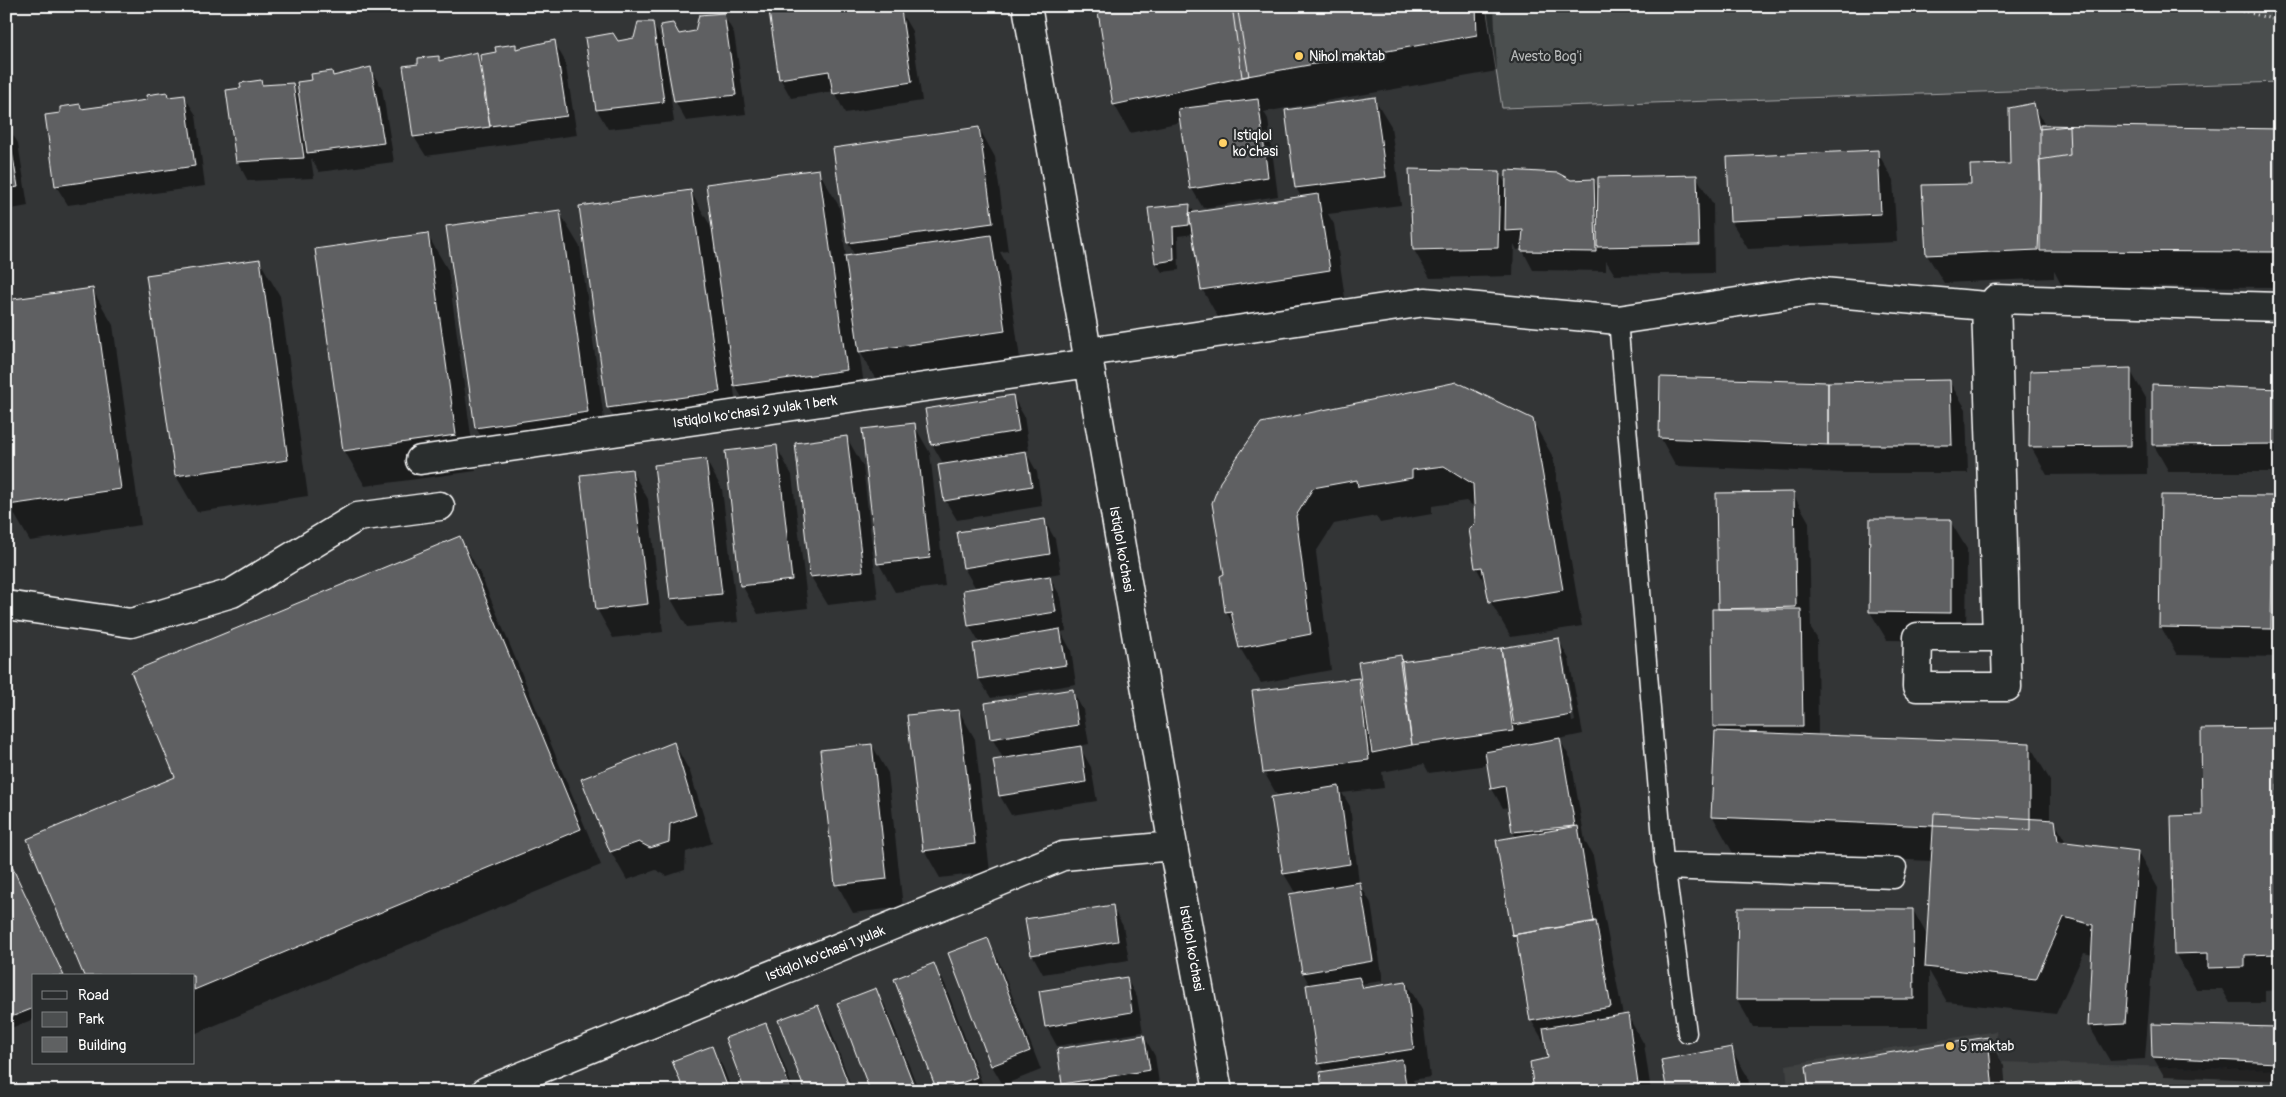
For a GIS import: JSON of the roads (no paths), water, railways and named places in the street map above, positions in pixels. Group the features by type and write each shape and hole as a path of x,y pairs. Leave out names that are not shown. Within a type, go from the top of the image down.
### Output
{"street":[{"name":"Istiqlol ko'chasi","path":"1027,6 1173,846 1218,1091"},
{"name":"Istiqlol ko'chasi 2 yulak 1 berk","path":"420,460 1089,358 1425,302 1618,320 1811,291 1986,306 1997,637 1918,637 1917,687 2008,686 1996,299 2280,307"},
{"path":"6,605 131,623 232,593 357,517 440,506"},
{"name":"Istiqlol ko'chasi 1 yulak","path":"486,1091 1063,856 1173,846"}],"lane":[{"path":"1618,320 1664,862 1897,867 1894,879 1666,870 1687,1033"}],"place":[{"name":"Nihol maktab","path":"1299,56"},
{"name":"Istiqlol ko'chasi","path":"1223,143"},
{"name":"5 maktab","path":"1950,1046"}],"park label":[{"name":"Avesto Bog'i","path":"1546,56"}]}
